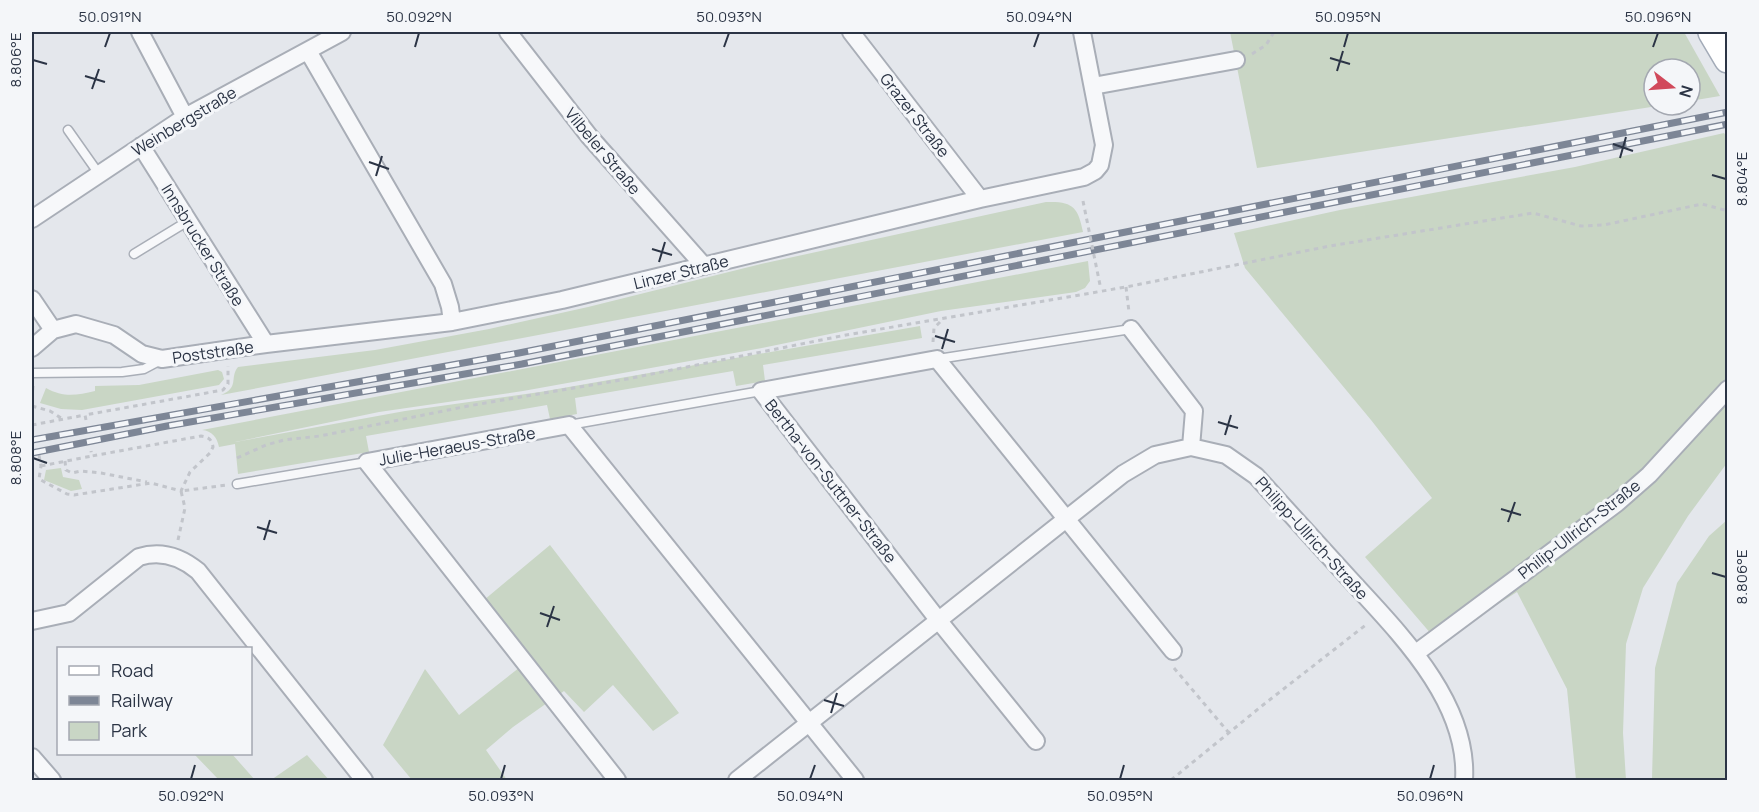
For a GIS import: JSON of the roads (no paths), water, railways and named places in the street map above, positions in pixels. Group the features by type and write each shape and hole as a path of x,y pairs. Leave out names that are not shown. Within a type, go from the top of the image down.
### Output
{"main road":[{"path":"1712,32 1728,59"}],"street":[{"path":"140,32 185,117"},
{"name":"Weinbergstraße","path":"32,219 185,117 342,32"},
{"name":"Vilbeler Straße","path":"508,32 588,136 704,266"},
{"name":"Grazer Straße","path":"850,32 980,199"},
{"path":"1082,32 1093,86 1236,60"},
{"path":"308,51 443,284 452,322"},
{"name":"Linzer Straße","path":"266,344 452,322 562,300 1091,174 1100,165 1104,145 1093,86"},
{"name":"Innsbrucker Straße","path":"141,146 266,344"},
{"path":"32,298 53,330 32,348"},
{"name":"Poststraße","path":"53,330 76,324 98,329 114,335 142,354 162,359 266,344"},
{"path":"1131,329 1194,411 1191,447"},
{"path":"937,359 1173,651"},
{"name":"Bertha-von-Suttner-Straße","path":"937,359 761,391 939,621"},
{"name":"Philip-Ullrich-Straße","path":"1416,654 1633,489 1649,475 1728,389"},
{"path":"569,425 855,780"},
{"name":"Julie-Heraeus-Straße","path":"569,425 367,462 617,780"},
{"name":"Philipp-Ullrich-Straße","path":"737,780 1123,474 1155,455 1191,447 1226,455 1257,476 1416,654 1446,704 1460,736 1465,766 1464,780"},
{"path":"32,621 69,613 140,557 150,554 170,556 189,564 198,571 364,780"},
{"path":"939,621 1036,741"},
{"path":"32,757 52,780"}],"lane":[{"path":"68,130 99,174"},
{"path":"134,254 188,221"},
{"path":"937,359 1131,329"},
{"path":"32,373 122,372 144,369 162,359"},
{"path":"569,425 761,391"},
{"path":"237,484 367,462"}],"railway":[{"path":"32,440 519,353 1728,112"},
{"path":"32,453 167,426 522,364 1728,124"}]}
